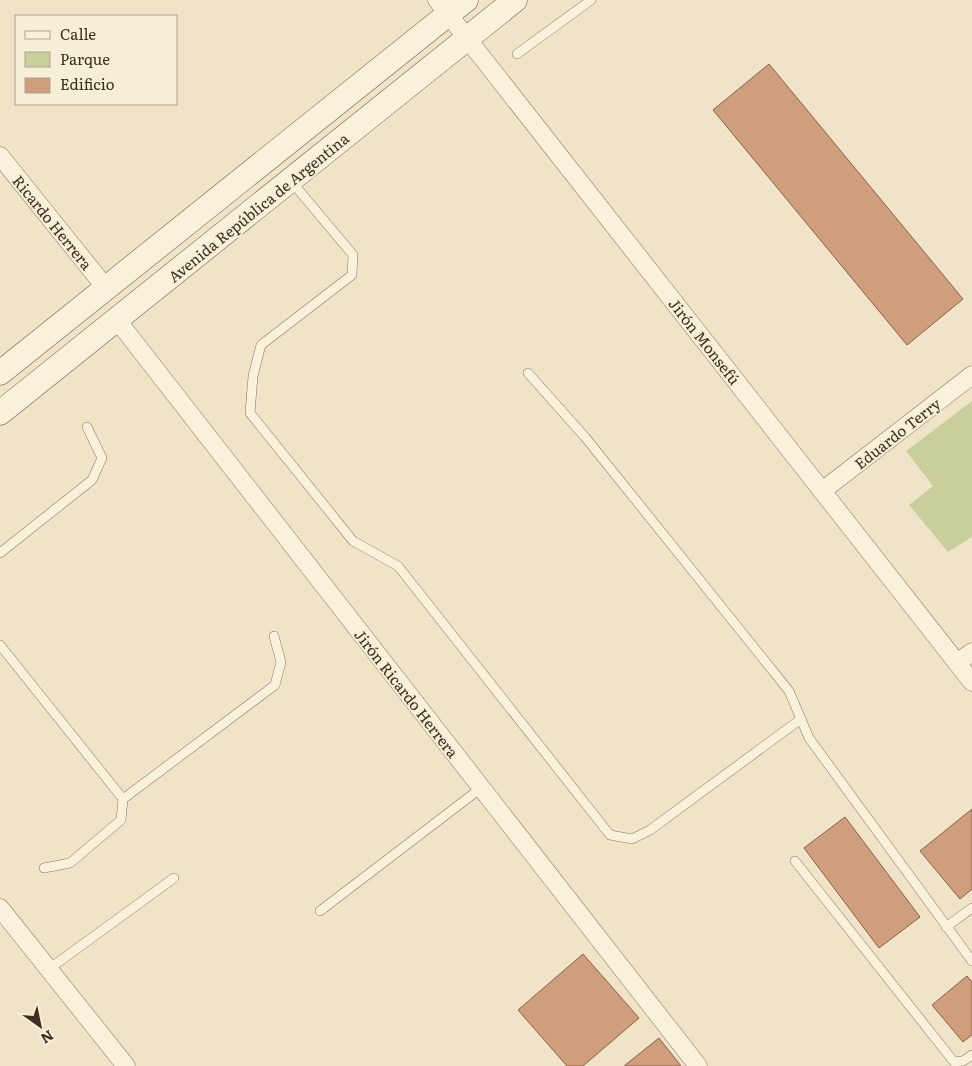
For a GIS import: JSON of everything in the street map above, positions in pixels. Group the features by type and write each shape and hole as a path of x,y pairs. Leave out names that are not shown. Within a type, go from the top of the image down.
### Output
{"main road":[{"name":"Avenida República de Argentina","path":"0,413 515,0"},
{"name":"Avenida República de Argentina","path":"0,373 450,5"}],"street":[{"name":"Jirón Monsefú","path":"450,5 467,38 972,682"},
{"name":"Ricardo Herrera","path":"0,156 106,288"},
{"name":"Jirón Ricardo Herrera","path":"116,320 698,1066"},
{"name":"Eduardo Terry","path":"822,491 972,375"},
{"path":"957,663 972,652"},
{"path":"0,909 126,1066"}],"lane":[{"path":"517,54 591,0"},
{"path":"290,180 353,255 352,275 262,345 253,376 250,413 353,541 398,566 610,835 632,839 650,830 801,719"},
{"path":"528,373 585,437 789,691 809,738 972,961"},
{"path":"0,553 92,480 102,458 87,427"},
{"path":"44,868 70,863 120,820 123,799 275,685 282,662 274,636"},
{"path":"0,645 123,799"},
{"path":"320,910 481,788"},
{"path":"795,861 954,1062 963,1062 972,1054"},
{"path":"49,969 174,878"},
{"path":"946,927 972,908"}],"green space":[{"path":"972,401 972,537 948,552 909,505 933,486 906,451"}],"building":[{"path":"769,64 963,299 907,345 713,110"},
{"path":"972,809 972,889 960,899 920,851"},
{"path":"845,817 920,917 879,948 804,848"},
{"path":"583,954 639,1018 583,1066 567,1066 518,1010"},
{"path":"967,976 972,982 972,1035 963,1042 932,1005"},
{"path":"659,1038 681,1066 624,1066"}]}
